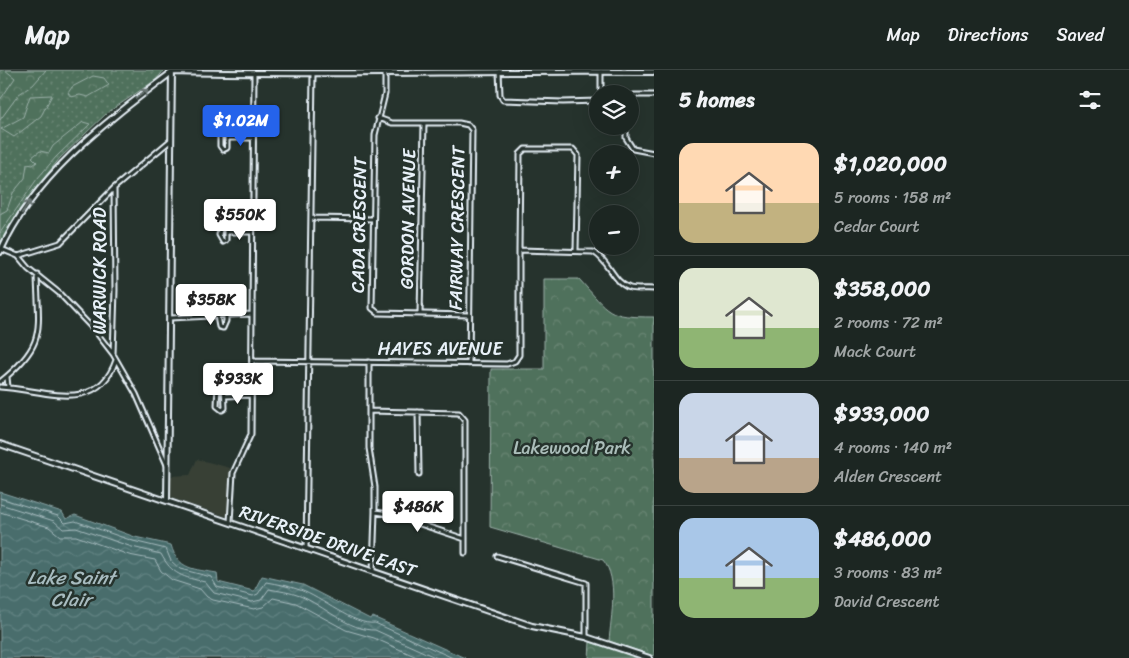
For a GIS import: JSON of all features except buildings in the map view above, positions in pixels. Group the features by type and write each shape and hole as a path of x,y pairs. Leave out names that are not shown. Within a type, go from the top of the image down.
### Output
{"street":[{"path":"167,501 172,71"},
{"path":"168,468 136,394 113,354 96,332 37,274 28,268 18,256 1,251 28,203 63,162 107,121 172,71 254,74 654,72"},
{"path":"601,71 601,85"},
{"path":"499,72 502,100 589,101"},
{"path":"230,522 232,473 251,434 254,74"},
{"path":"306,548 313,74"},
{"name":"CADA CRESCENT","path":"385,74 385,94 374,135 372,308 378,313 469,315"},
{"path":"639,95 654,95"},
{"name":"FAIRWAY CRESCENT","path":"378,118 392,123 459,123 468,125 472,130 469,364"},
{"name":"GORDON AVENUE","path":"420,314 424,123"},
{"path":"222,126 227,127 228,138 227,148 222,149 220,130 222,126"},
{"path":"626,135 633,149 654,153"},
{"path":"228,138 253,138"},
{"path":"18,256 60,242 114,188 171,140"},
{"path":"576,250 578,155 572,150 525,149 520,154 520,250 576,250 593,252 603,257 615,278 625,285 654,289"},
{"name":"WARWICK ROAD","path":"113,354 115,290 114,188"},
{"path":"311,218 373,219"},
{"path":"222,219 226,220 227,232 226,240 221,241 219,224 222,219"},
{"path":"227,232 252,232"},
{"name":"HAYES AVENUE","path":"252,361 507,364 517,360 520,250"},
{"path":"0,382 28,355 38,332 40,313 37,274"},
{"path":"221,301 226,303 226,316 223,328 219,327 218,317 221,301"},
{"path":"170,318 252,314"},
{"path":"0,386 67,397 77,395 96,390 111,375 116,360"},
{"path":"369,362 369,448 375,487 373,571"},
{"path":"7,377 8,387"},
{"path":"220,380 225,382 226,396 224,409 220,410 217,406 218,382 220,380"},
{"path":"226,396 251,395"},
{"path":"369,411 459,413 464,418 465,553"},
{"path":"418,412 419,474"},
{"name":"RIVERSIDE DRIVE EAST","path":"0,444 532,626 586,637 649,658"},
{"path":"375,512 390,514 464,539"},
{"path":"497,556 586,583 586,637"}],"shaded area":[{"path":"197,459 230,468 228,517 171,498 170,476 190,475"}],"green space":[{"path":"0,70 164,70 157,79 107,113 60,158 19,210 0,248"},
{"path":"5,70 46,70 33,85 19,94 0,120 0,100 15,78"},
{"path":"93,76 104,78 109,85 88,97 80,95 71,97 68,93 72,87"},
{"path":"52,95 41,116 14,137 1,129 23,117 30,96"},
{"path":"83,122 90,124 56,157 37,179 0,233 0,214 7,210 13,193 25,178 27,164 33,165 37,162 32,157 40,151 49,153 53,146"},
{"name":"Lakewood Park","path":"544,279 579,279 610,311 626,316 654,317 654,656 609,641 613,599 611,577 603,560 490,527 491,369 544,369"},
{"path":"590,642 637,658 589,658"}],"water":[{"name":"Lake Saint Clair","path":"0,492 62,512 66,519 75,515 135,537 171,545 174,553 183,564 194,569 217,573 218,582 254,591 262,576 303,585 370,619 373,617 465,658 0,658"}]}
